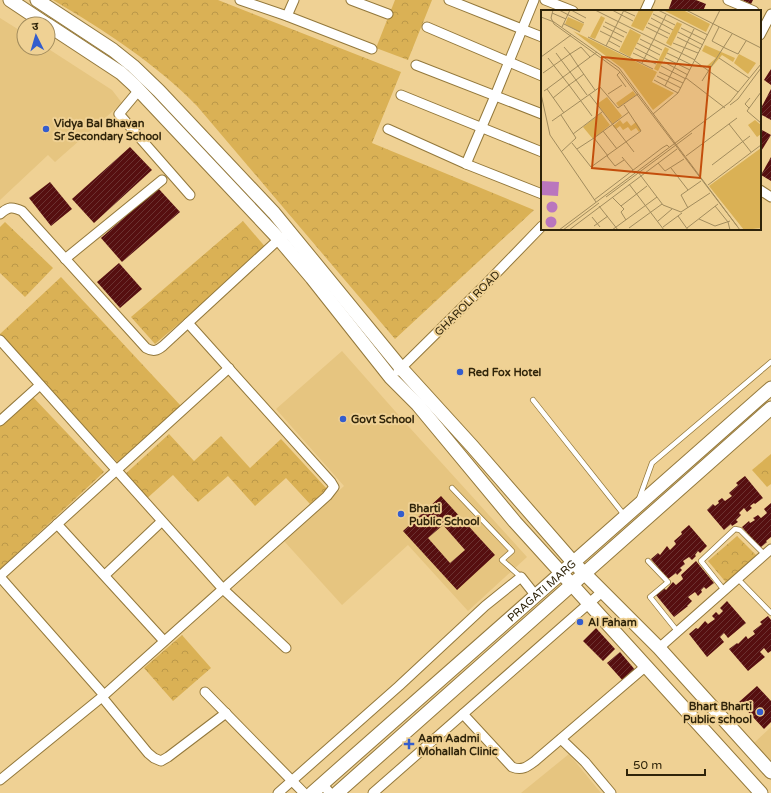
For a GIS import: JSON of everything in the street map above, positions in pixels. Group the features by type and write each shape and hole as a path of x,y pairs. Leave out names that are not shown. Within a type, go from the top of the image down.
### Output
{"street":[{"path":"10,0 34,16"},
{"path":"37,0 113,50 148,80 291,232 401,368 472,446 573,562 659,648 771,772"},
{"path":"240,0 287,16 372,49"},
{"path":"287,16 294,0"},
{"path":"351,0 388,14"},
{"path":"449,0 541,37"},
{"path":"466,164 534,0"},
{"path":"545,0 570,10"},
{"path":"728,0 752,10"},
{"path":"761,33 768,16"},
{"path":"427,27 541,76"},
{"path":"56,31 121,73 139,90 279,239 312,278 391,378 418,405 515,522 573,584 761,793"},
{"path":"416,65 541,114"},
{"path":"139,90 119,114 190,195"},
{"path":"401,95 541,152"},
{"path":"388,129 466,164 541,194"},
{"path":"66,259 162,180"},
{"path":"761,191 771,197"},
{"path":"0,214 6,208 14,207 22,211 146,348 151,351 157,351 164,346 279,239 291,232"},
{"name":"GHAROLI ROAD","path":"391,378 541,227"},
{"path":"0,780 103,696 327,496 334,487 188,323"},
{"path":"0,340 161,522 223,589 286,648"},
{"path":"226,713 168,757 161,761 154,758 148,753 103,696 0,576 229,368"},
{"path":"0,421 40,385"},
{"name":"PRAGATI MARG","path":"312,793 326,788 573,562 771,388"},
{"name":"PRAGATI MARG","path":"337,793 771,408"},
{"path":"105,575 161,522"},
{"path":"57,524 164,641"},
{"path":"659,648 768,552"},
{"path":"278,793 399,686 485,606 521,577 536,596"},
{"path":"373,793 603,591"},
{"path":"463,714 505,761 518,770 523,769 561,739 646,666"},
{"path":"205,692 293,780 304,793"},
{"path":"561,739 585,762 611,793"}],"lane":[{"path":"636,508 652,463 771,362"},
{"path":"533,400 626,517"},
{"path":"452,488 512,551 502,560 521,577"},
{"path":"724,590 701,561 735,529 740,530 768,552"},
{"path":"648,561 668,582 650,597 678,632"},
{"path":"738,579 771,613"}],"shaded area":[{"name":"Vidya Bal Bhavan Sr Secondary School","path":"0,18 16,28 16,56 56,56 56,54 112,90 122,103 55,162 48,155 0,200"},
{"name":"Bharti Public School","path":"342,351 527,557 468,611 408,545 342,605 284,541 344,486 276,409"},
{"path":"771,727 771,762 754,743"},
{"path":"569,754 601,793 521,793"}],"green space":[{"path":"53,0 218,0 401,72 372,143 534,210 395,339 197,106 181,90 146,61 110,35"},
{"path":"395,0 432,0 408,60 376,48"},
{"path":"243,221 267,249 155,344 131,317"},
{"path":"5,222 53,268 25,297 0,273 0,227"},
{"path":"61,277 181,406 119,464 0,336 0,334"},
{"path":"32,396 104,472 0,569 0,425"},
{"path":"169,434 194,461 221,436 250,468 281,439 327,489 310,504 286,478 255,506 228,476 198,502 173,475 144,501 122,477"},
{"path":"771,454 771,484 767,487 752,470"},
{"path":"737,536 760,559 729,586 708,561"},
{"path":"182,635 211,668 173,701 144,668"}],"building":[{"path":"672,0 696,0 706,4 703,10 668,10"},
{"path":"742,0 753,0 751,4"},
{"path":"771,69 771,85 764,80"},
{"path":"771,89 771,120 761,115 761,108"},
{"path":"761,130 771,135 761,151"},
{"path":"130,147 152,170 94,223 72,199"},
{"path":"771,157 771,181 761,175"},
{"path":"50,182 72,209 51,226 29,198"},
{"path":"158,188 180,212 122,262 101,238"},
{"path":"119,263 142,289 120,308 97,282"},
{"path":"745,476 763,498 750,506 752,508 747,512 744,508 739,513 741,515 736,520 738,522 732,526 731,524 724,530 707,510 713,504 715,506 719,503 718,501 722,498 725,501 732,496 729,493 738,485 736,483"},
{"path":"441,496 495,555 457,590 403,531","holes":["443,525 465,550 450,563 428,538"]},
{"path":"771,503 771,537 760,548 742,527 749,521 750,523 755,520 753,518 758,515 761,518 767,513 764,509"},
{"path":"689,525 707,546 700,553 698,551 692,560 689,557 683,561 685,564 680,568 682,570 677,575 676,573 668,579 651,559 658,553 660,555 667,546 670,550 676,544 674,541"},
{"path":"696,561 714,583 706,589 704,587 698,596 695,592 688,597 692,601 674,617 656,595 664,588 666,590 673,582 676,585 683,579 681,575"},
{"path":"727,601 746,623 728,638 724,633 720,637 724,642 707,657 689,634 696,628 698,629 705,621 708,624 715,619 712,616 716,612 719,615 723,611 720,608"},
{"path":"768,616 771,620 771,651 768,653 764,648 760,652 765,657 748,671 729,649 737,643 738,644 746,636 748,639 755,634 753,631 762,624 760,622"},
{"path":"596,628 615,649 603,661 583,641"},
{"path":"620,652 636,671 624,682 607,663"},
{"name":"Bhart Bharti Public school","path":"757,686 771,701 771,722 764,729 739,702"}],"place":[{"name":"Vidya Bal Bhavan Sr Secondary School","path":"46,129"},
{"name":"Red Fox Hotel","path":"460,372"},
{"name":"Govt School","path":"343,419"},
{"name":"Bharti Public School","path":"401,514"},
{"name":"Al Faham","path":"580,622"},
{"name":"Bhart Bharti Public school","path":"760,712"},
{"name":"Aam Aadmi Mohallah Clinic","path":"409,744"}]}
